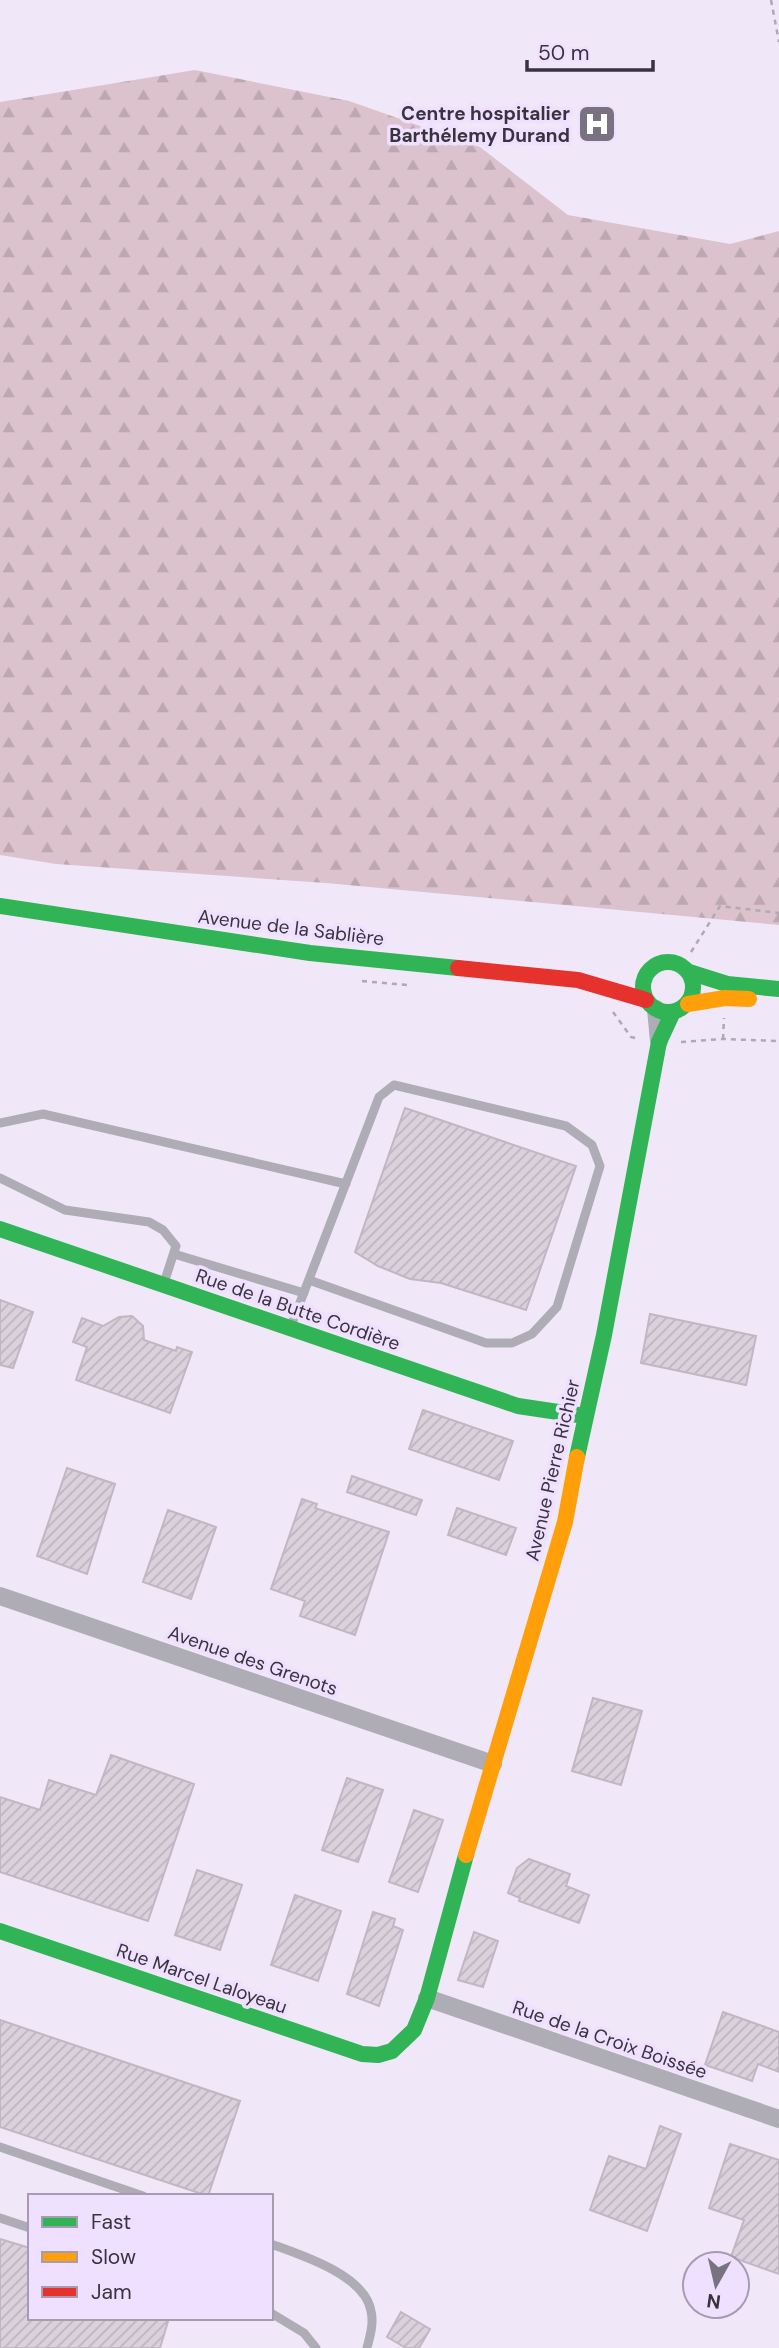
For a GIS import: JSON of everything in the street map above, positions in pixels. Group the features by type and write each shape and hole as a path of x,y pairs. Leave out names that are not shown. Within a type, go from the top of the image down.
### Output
{"street":[{"name":"Avenue de la Sablière","path":"0,906 310,953 578,980 648,972"},
{"path":"779,989 727,984 668,962 653,967 643,983 643,992 658,1007 725,998 779,1002"},
{"path":"688,1003 694,988 689,972"},
{"name":"Avenue de la Sablière","path":"578,980 658,1007"},
{"name":"Avenue Pierre Richier","path":"392,2051 415,2030 427,1998 453,1899 565,1522 604,1335 659,1042 658,1007"},
{"name":"Rue de la Butte Cordière","path":"0,1228 518,1406 585,1416"},
{"name":"Avenue des Grenots","path":"0,1596 493,1764"},
{"name":"Rue Marcel Laloyeau","path":"0,1931 362,2054 378,2055 392,2051"},
{"name":"Rue de la Croix Boissée","path":"427,1998 779,2119"}],"lane":[{"path":"290,1328 379,1097 394,1085 566,1126 592,1145 600,1166 557,1307 532,1334 512,1343 486,1343 309,1280"},
{"path":"0,1123 43,1114 346,1184"},
{"path":"0,1178 65,1210 149,1222 163,1230 176,1246 163,1285"},
{"path":"174,1254 304,1293"},
{"path":"0,2147 137,2194"},
{"path":"0,2218 28,2227"},
{"path":"273,2245 321,2263 361,2291 371,2309 372,2325 367,2348"},
{"path":"273,2314 304,2333 316,2348"}],"path":[{"path":"771,0 779,42"},
{"path":"691,952 720,906 779,913"},
{"path":"723,1039 779,1041"}],"green space":[{"path":"195,70 349,101 480,147 568,215 730,244 779,231 779,925 326,883 56,864 0,855 0,102"}],"building":[{"path":"405,1108 576,1166 526,1310 441,1283 410,1279 378,1266 355,1252"},
{"path":"0,1300 33,1312 13,1368 0,1365"},
{"path":"650,1314 756,1336 746,1385 641,1363"},
{"path":"132,1316 143,1326 144,1340 176,1351 177,1347 192,1352 170,1413 76,1380 87,1347 73,1342 82,1318 103,1326 119,1317"},
{"path":"423,1410 513,1441 499,1480 409,1449"},
{"path":"67,1468 115,1484 87,1574 37,1556"},
{"path":"352,1476 422,1500 416,1515 347,1492"},
{"path":"302,1499 317,1504 315,1508 389,1532 355,1635 300,1616 305,1601 271,1589"},
{"path":"457,1508 516,1528 506,1555 448,1535"},
{"path":"168,1510 216,1527 191,1599 143,1582"},
{"path":"593,1698 642,1711 621,1785 572,1771"},
{"path":"111,1755 194,1784 148,1921 0,1872 0,1797 40,1810 49,1780 96,1795"},
{"path":"347,1778 383,1790 358,1862 322,1850"},
{"path":"414,1810 443,1820 418,1892 389,1882"},
{"path":"529,1859 570,1874 566,1886 589,1895 579,1923 519,1901 520,1898 508,1893 517,1868"},
{"path":"197,1870 242,1885 220,1950 175,1935"},
{"path":"295,1895 341,1911 318,1981 271,1965"},
{"path":"373,1912 395,1919 393,1926 403,1930 379,2006 347,1994"},
{"path":"474,1932 498,1941 483,1987 458,1980"},
{"path":"723,2012 779,2032 779,2072 758,2064 752,2081 705,2065"},
{"path":"0,2020 240,2101 209,2194 0,2127"},
{"path":"660,2126 681,2134 647,2231 590,2210 609,2156 646,2169"},
{"path":"730,2144 779,2160 779,2274 751,2264 751,2250 733,2250 744,2220 709,2208"},
{"path":"0,2239 28,2247 28,2320 168,2320 160,2348 0,2348"},
{"path":"401,2312 430,2329 419,2348 406,2348 387,2337"}],"traffic: fast":[{"path":"0,906 310,953 458,968"},
{"path":"668,962 686,969 693,987 686,1005 668,1012 650,1005 643,987 650,969 668,962"},
{"path":"689,972 727,984 779,989"},
{"path":"577,1457 604,1335 659,1042 673,1012"},
{"path":"0,1229 518,1406 585,1416"},
{"path":"0,1931 362,2054 378,2055 392,2051 414,2030 427,1998 466,1855"}],"traffic: slow":[{"path":"688,1004 725,998 749,999"},
{"path":"466,1855 565,1522 577,1457"}],"traffic: jam":[{"path":"458,968 578,980 646,1000"}],"place":[{"name":"Centre hospitalier Barthélemy Durand","path":"597,124"}]}
